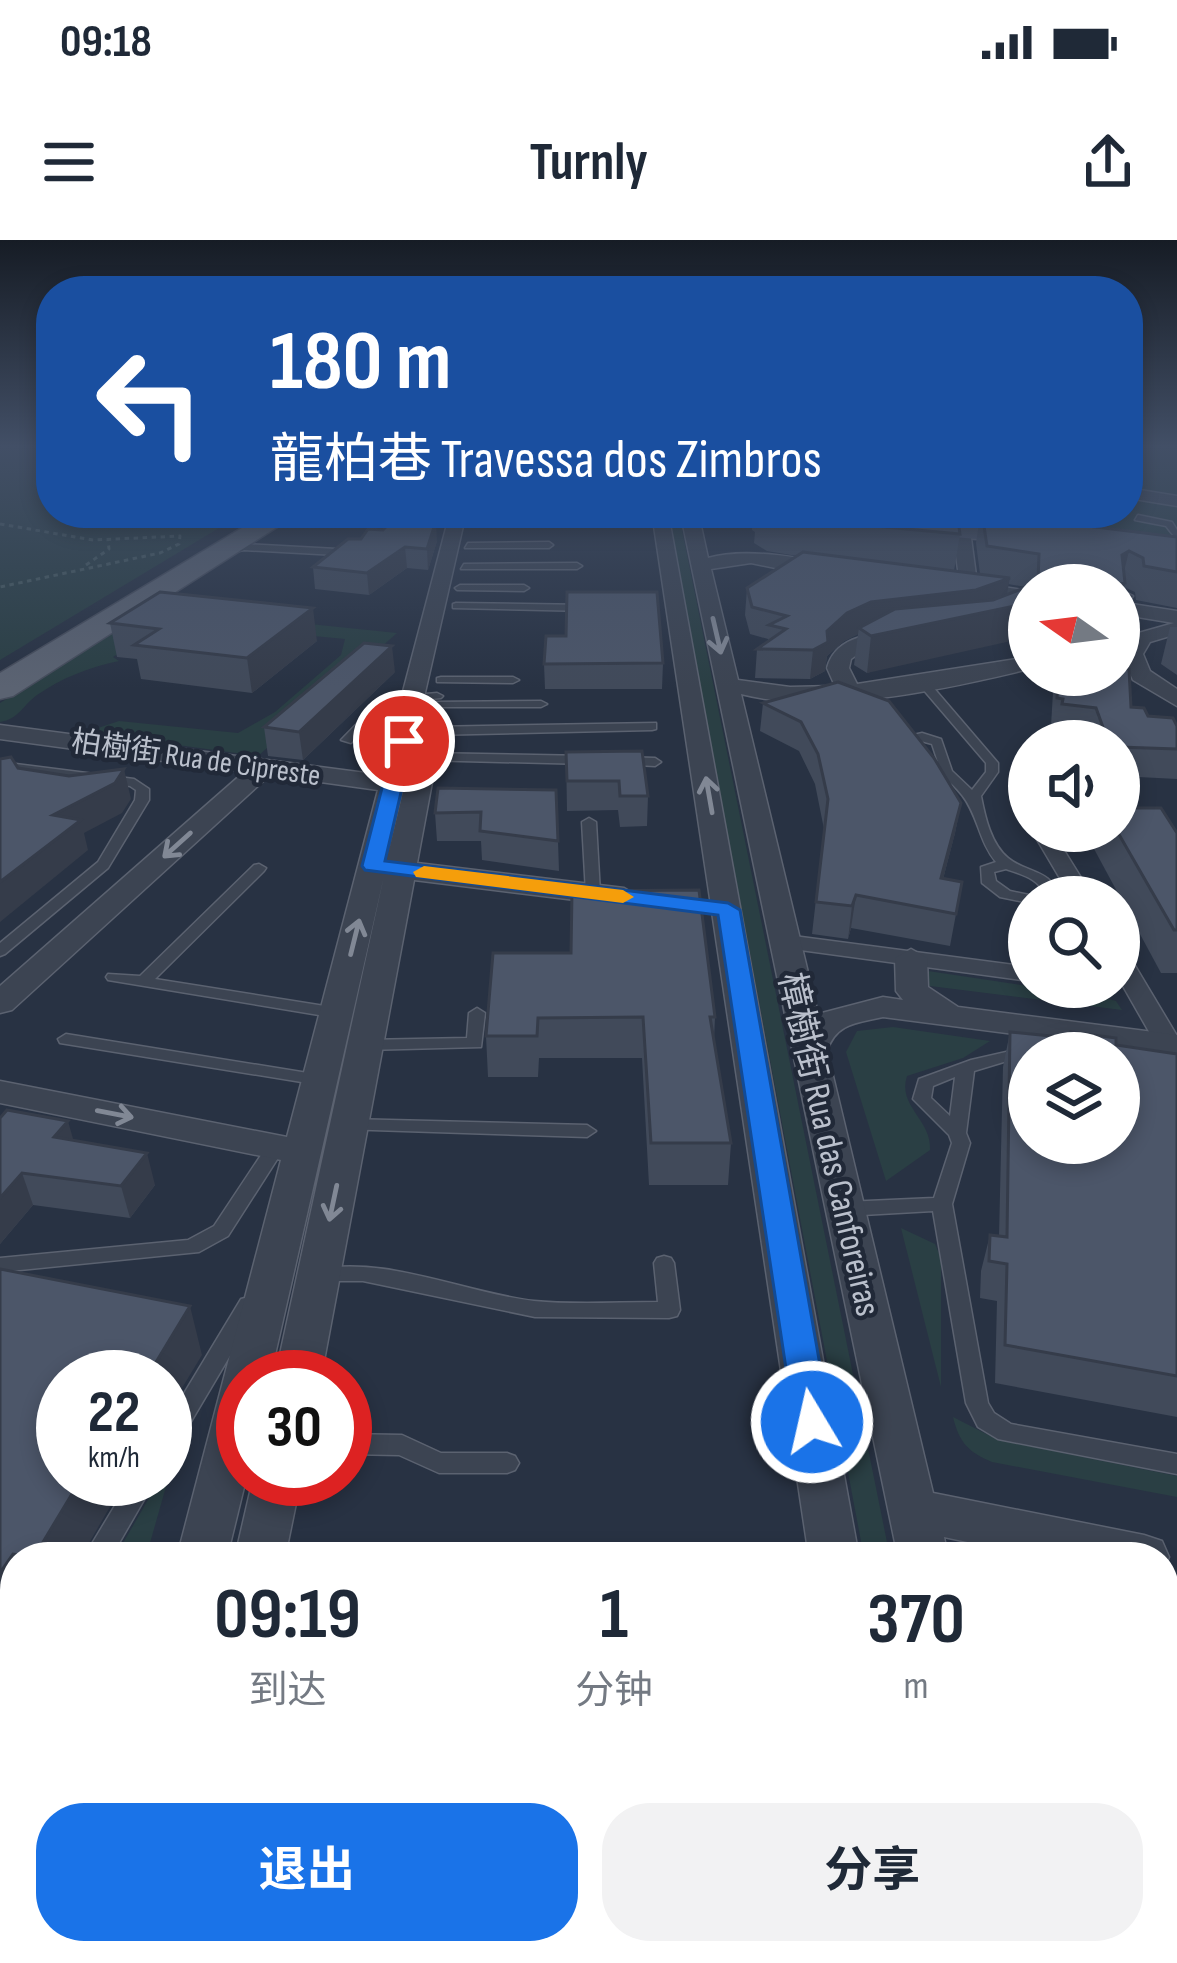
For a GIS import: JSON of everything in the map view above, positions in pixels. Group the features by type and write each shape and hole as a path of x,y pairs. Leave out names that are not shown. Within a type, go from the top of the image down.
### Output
{"main road":[{"path":"0,670 240,528"},
{"path":"0,688 263,528"},
{"path":"927,528 1177,555"},
{"path":"1000,528 1177,555"}],"street":[{"path":"254,1350 275,1263 289,1149 320,1080 337,1013 416,790 456,528"},
{"path":"416,790 472,528"},
{"name":"樟樹街 Rua das Canforeiras","path":"661,528 708,907 831,1542"},
{"name":"樟樹街 Rua das Canforeiras","path":"693,528 918,1534"},
{"path":"937,529 959,535 967,561"},
{"path":"1008,601 959,586 980,539 1012,535"},
{"path":"702,566 717,559 762,557 861,578"},
{"path":"1140,608 1177,617"},
{"path":"1140,614 1154,625 1151,634"},
{"path":"1140,641 1177,628"},
{"path":"848,689 838,662 851,648 879,638 934,632"},
{"path":"731,697 742,702 925,684 1008,670"},
{"path":"1140,672 1177,699"},
{"path":"731,697 925,684"},
{"name":"柏樹街 Rua de Cipreste","path":"0,732 416,790"},
{"path":"0,1003 264,767"},
{"path":"387,867 648,900"},
{"path":"303,1350 365,1045 387,867"},
{"path":"786,942 1008,971"},
{"path":"910,958 912,991 922,1001 954,1015"},
{"path":"1140,1002 1173,1044"},
{"path":"810,1050 816,1033 832,1019 883,1007 1173,1044"},
{"path":"15,1101 289,1149"},
{"path":"206,1542 216,1501"},
{"path":"263,1542 271,1506"},
{"path":"918,1534 997,1542"}],"lane":[{"path":"462,577 549,544"},
{"path":"234,547 359,553"},
{"path":"462,577 577,566"},
{"path":"462,577 524,588"},
{"path":"462,577 599,608"},
{"path":"430,711 513,680"},
{"path":"925,684 988,757 992,772 975,796 992,847 1006,863 1035,876"},
{"path":"347,740 386,700 655,762"},
{"path":"430,711 541,704"},
{"path":"430,711 652,726"},
{"path":"0,766 134,783 143,789 142,800 103,865 0,951"},
{"path":"976,804 952,774 986,782"},
{"path":"589,822 593,893"},
{"path":"992,847 986,870 993,887 1008,892"},
{"path":"986,870 1006,863"},
{"path":"143,982 259,868"},
{"path":"114,977 337,1013"},
{"path":"365,1045 475,1043 477,1013"},
{"path":"66,1039 320,1080"},
{"path":"1008,1055 925,1083 922,1100 957,1132 962,1144 942,1204 977,1403 986,1420 1006,1432 1177,1464"},
{"path":"957,1132 965,1071"},
{"path":"349,1125 587,1130"},
{"path":"0,1265 192,1247 220,1231 289,1149"},
{"path":"845,1210 942,1204"},
{"path":"192,1400 275,1263"},
{"path":"318,1276 363,1274 535,1309 669,1310 664,1263"},
{"path":"372,1444 402,1445 440,1463 507,1463"},
{"path":"106,1542 128,1506"}],"path":[{"path":"0,587 160,553 179,544 180,536 108,540 23,527"},
{"path":"77,568 109,549 108,540"}],"green space":[{"path":"0,527 219,528 0,660"},
{"path":"1177,527 1177,548 1098,537 1107,528"},
{"path":"670,528 682,528 887,1542 861,1542"},
{"path":"154,608 397,633 258,756 97,734 95,729 119,721 238,733 275,712 341,655 345,639 167,622 113,657 119,661 56,683 0,722 0,703"},
{"path":"917,973 1008,983 1008,996 922,985"},
{"path":"893,1027 990,1041 963,1058 907,1076 907,1096 926,1130 930,1150 886,1181 846,1052 857,1031"},
{"path":"901,1228 935,1244 941,1258 941,1387"},
{"path":"953,1417 998,1440 1177,1476 1177,1497 992,1462 966,1445"},
{"path":"144,1506 161,1506 150,1542 124,1542"}],"building":[{"path":"434,528 427,549 405,547 367,573 313,567 348,539 361,539 368,529"},
{"path":"896,528 959,528 960,534"},
{"path":"984,528 1104,528 1177,537 1177,572 1144,566 1143,558 1129,551 1122,555 1123,564 1039,564 1039,554 987,546"},
{"path":"803,552 1008,578 976,590 871,602 847,613 827,631 828,642 813,650 757,649 786,629 769,625 787,616 752,607 747,588"},
{"path":"160,592 313,608 247,658 134,645 159,629 110,623"},
{"path":"567,592 657,592 663,663 544,664 546,636 566,636"},
{"path":"1008,594 1008,607 871,636 859,628 895,609 993,600"},
{"path":"364,643 392,646 299,732 264,727"},
{"path":"838,682 889,701 934,758 961,803 941,878 962,882 956,914 856,895 852,906 816,902 828,799 818,754 801,722 763,703"},
{"path":"1130,696 1131,707 1144,708 1148,716 1173,718 1177,749 1140,748 1140,720 1100,720 1096,708 1062,704 1063,699 1057,698"},
{"path":"642,751 648,796 620,796 619,781 567,781 566,752"},
{"path":"11,757 18,768 69,776 124,769 115,783 53,815 81,820 0,882 0,759"},
{"path":"438,788 556,790 558,841 480,831 481,812 435,813"},
{"path":"1140,808 1161,808 1177,833 1174,930 1129,852 1140,852"},
{"path":"699,890 715,1017 710,1017 731,1143 651,1143 643,1017 538,1018 537,1036 486,1036 493,953 571,953 572,891"},
{"path":"1140,1049 1177,1054 1177,1376 1005,1345 1007,1264 989,1261 990,1235 1007,1237 1008,1164 1140,1164"},
{"path":"7,1110 68,1121 54,1137 147,1153 121,1186 22,1173 0,1198 0,1118"},
{"path":"0,1269 190,1306 163,1350 36,1350 36,1506 65,1506 43,1542 0,1542"}],"slow traffic":[{"path":"424,872 623,897"}],"route":[{"path":"404,741 373,866 728,910 812,1422"}]}
